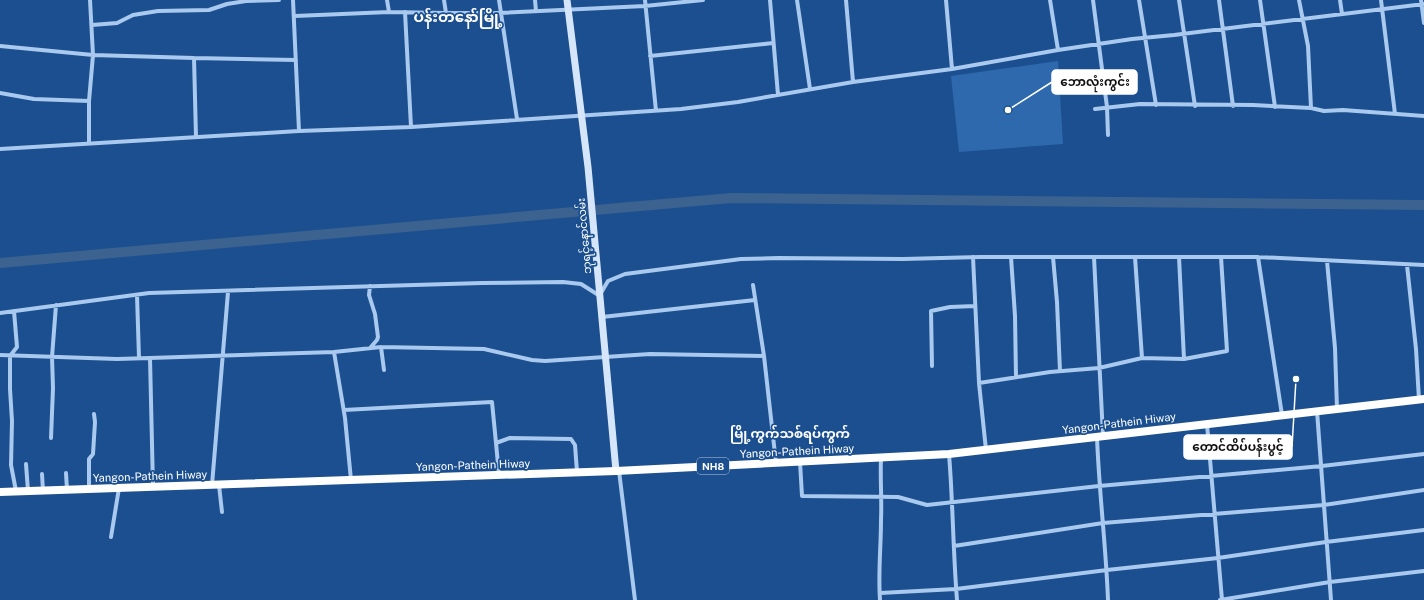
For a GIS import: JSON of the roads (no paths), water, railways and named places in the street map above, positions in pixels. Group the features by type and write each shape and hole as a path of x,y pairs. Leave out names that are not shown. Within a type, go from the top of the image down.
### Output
{"highway":[{"name":"Yangon-Pathein Hiway","path":"0,492 618,471 949,454 1423,400"}],"street":[{"path":"89,143 88,101 93,55 90,0"},
{"path":"92,25 117,23 132,14 158,11 209,10 227,4 246,1 278,0"},
{"path":"294,0 299,131"},
{"path":"388,0 389,12"},
{"path":"444,0 446,13"},
{"path":"499,0 517,119"},
{"path":"535,0 536,11"},
{"name":"ဘုရင့်နောင်လမ်း","path":"567,0 588,167 605,357 618,471"},
{"path":"645,0 656,111"},
{"path":"295,16 389,12 500,13 645,6 677,1 703,0"},
{"path":"770,0 778,95"},
{"path":"797,0 810,89"},
{"path":"846,0 853,82"},
{"path":"946,0 952,69"},
{"path":"1050,0 1058,50"},
{"path":"1093,0 1100,44 1107,107 1108,135"},
{"path":"1139,0 1156,105"},
{"path":"1179,0 1195,106"},
{"path":"1219,0 1233,106"},
{"path":"1260,0 1275,107"},
{"path":"1299,0 1308,46 1311,108"},
{"path":"1340,0 1342,14"},
{"path":"1381,0 1395,114"},
{"path":"0,149 299,131 411,127 656,111 738,102 853,82 952,69 1058,50 1146,37 1383,9 1422,2 1424,23"},
{"path":"405,12 411,127"},
{"path":"650,56 773,42"},
{"path":"0,46 93,55 296,60"},
{"path":"194,58 196,137"},
{"path":"0,93 34,99 88,101"},
{"path":"1095,109 1140,104 1311,108 1324,111 1343,110 1424,116"},
{"path":"1258,256 1282,415"},
{"path":"0,313 149,293 563,282 581,284 600,293 608,281 625,274 741,259 1258,256 1327,261 1424,265"},
{"path":"974,257 979,383 986,450"},
{"path":"1012,257 1016,377"},
{"path":"1053,257 1057,302 1060,371"},
{"path":"1094,257 1099,368 1099,486 1107,570 1108,600"},
{"path":"1135,257 1142,358"},
{"path":"1179,257 1184,359"},
{"path":"979,383 1060,371 1099,368 1142,358 1184,359 1227,351 1221,257"},
{"path":"1327,261 1335,348 1337,409"},
{"path":"1407,265 1423,400"},
{"path":"753,285 764,356 776,463"},
{"path":"370,286 369,295 375,314 378,337 370,348"},
{"path":"222,512 215,485 222,356 228,292"},
{"path":"137,295 139,358"},
{"path":"602,317 755,300"},
{"path":"51,438 53,388 52,357 56,305"},
{"path":"932,366 931,311 950,307 975,306"},
{"path":"14,311 17,347 10,356 10,389 12,421 11,465 16,491"},
{"path":"0,355 150,358 334,352 381,346 484,349 532,360 545,361 650,354 764,356"},
{"path":"381,346 384,370"},
{"path":"334,352 344,410 351,480"},
{"path":"150,358 153,487"},
{"path":"344,410 492,402 499,475"},
{"path":"1317,411 1322,466 1326,542 1332,600"},
{"path":"88,489 89,459 92,454 95,422 94,414"},
{"path":"1207,424 1221,600 1330,582 1424,571"},
{"path":"496,444 510,438 571,439 575,445 577,472"},
{"path":"949,454 953,502 957,600"},
{"path":"800,462 802,496 898,497 927,505 1099,486 1322,466 1424,454"},
{"path":"880,600 882,497 880,478 881,458"},
{"path":"26,464 28,491"},
{"path":"618,471 635,600"},
{"path":"66,473 67,490"},
{"path":"42,474 43,490"},
{"path":"111,537 119,488"},
{"path":"954,546 1103,523 1324,505 1424,490"},
{"path":"880,593 956,589 1218,558 1326,542 1424,530"}],"waterway":[{"path":"0,263 731,198 1424,205"}],"place":[{"name":"ဘောလုံးကွင်း","path":"1008,110"},
{"name":"တောင်ထိပ်ပန်းပွင့်","path":"1296,379"}],"district":[{"name":"ပန်းတနော်မြို့","path":"458,16"},
{"name":"မြို့ကွက်သစ်ရပ်ကွက်","path":"790,433"}]}
